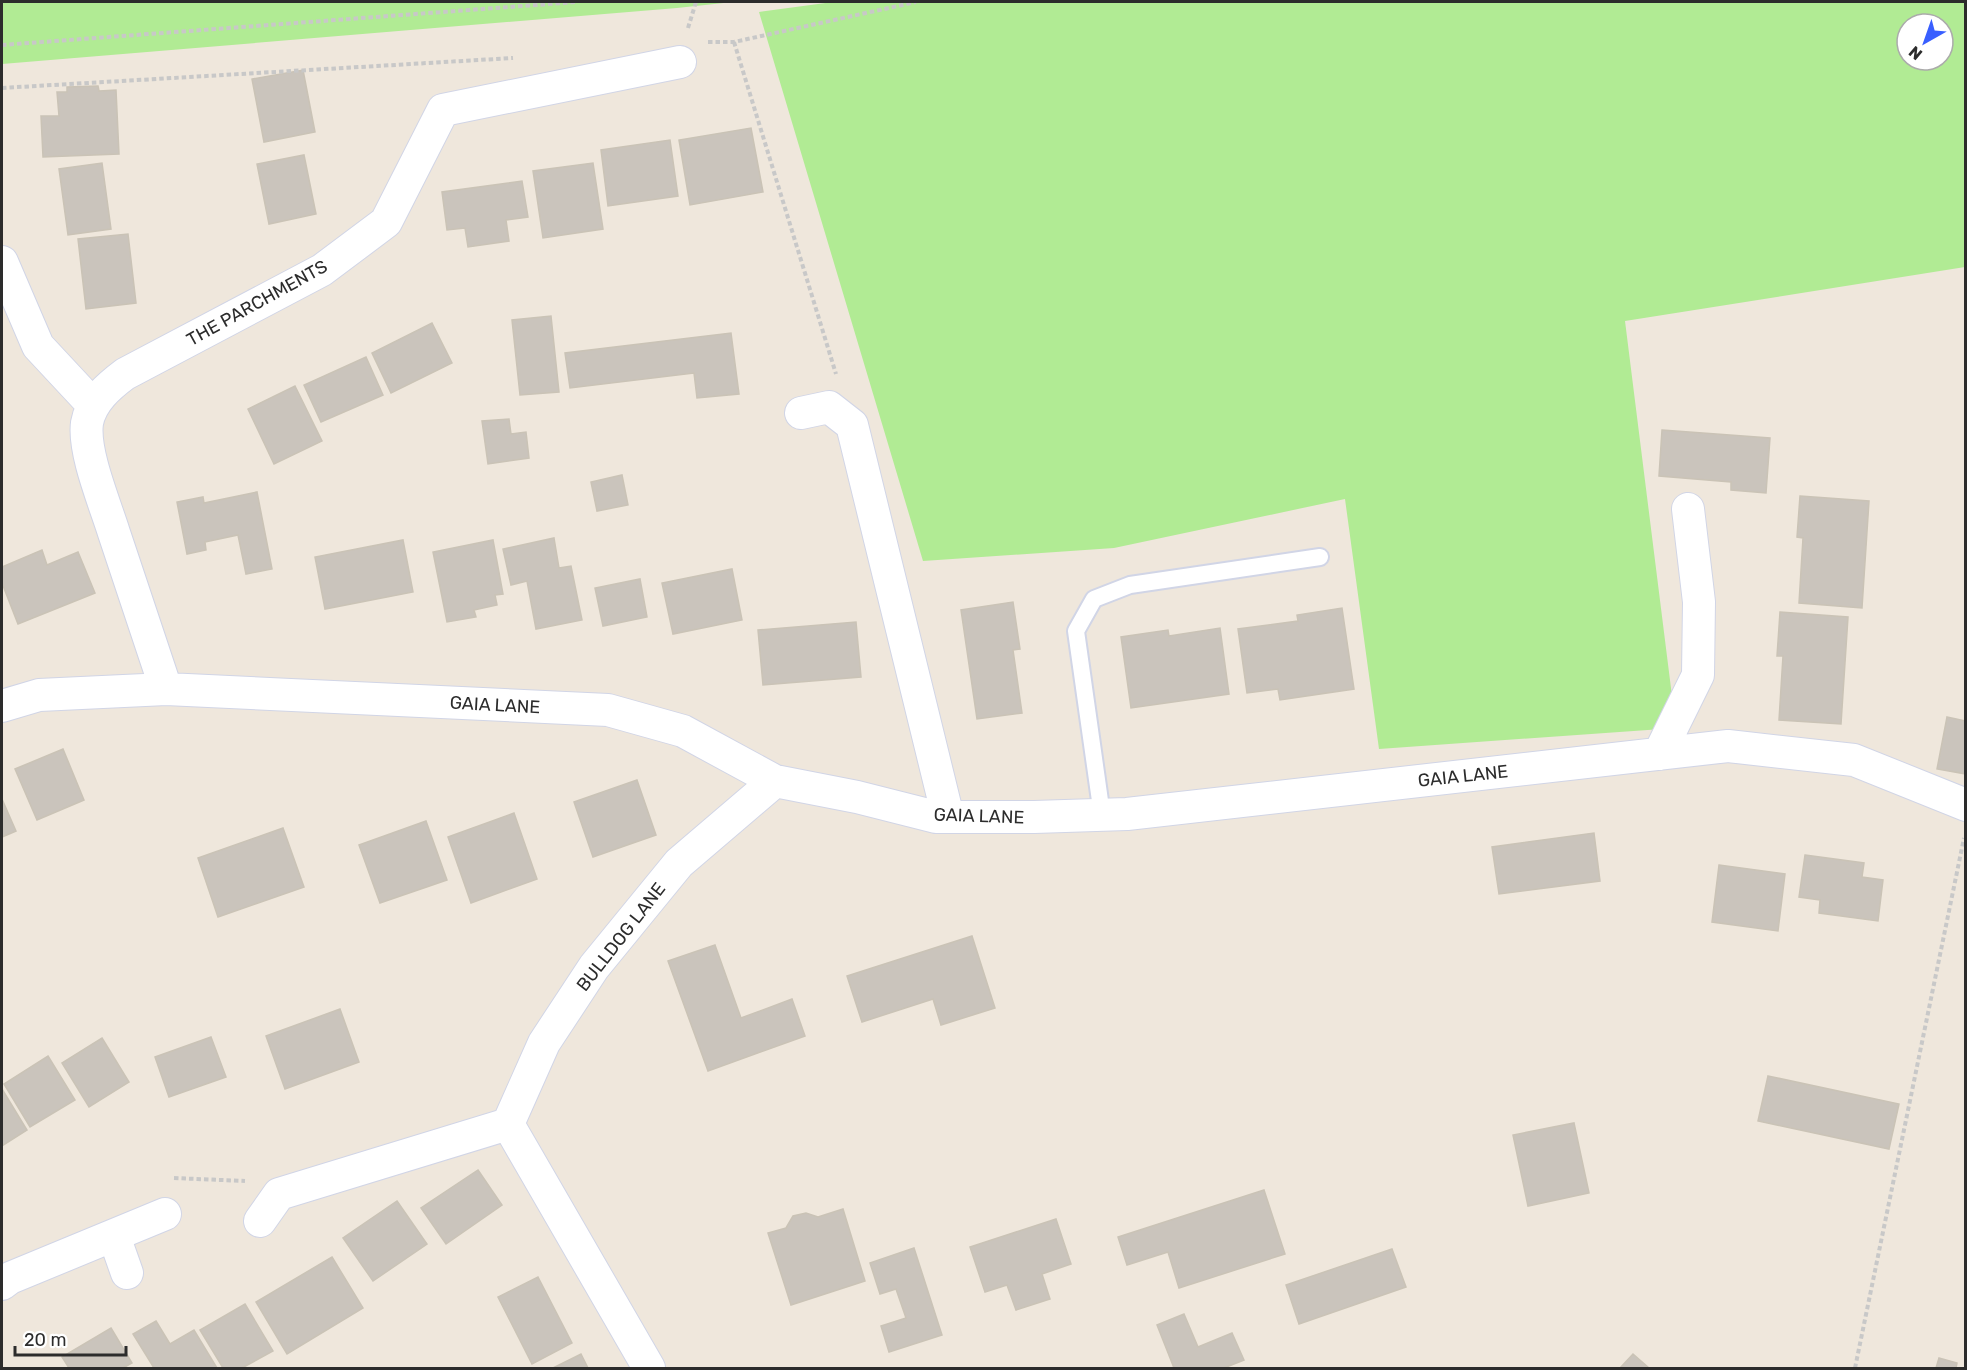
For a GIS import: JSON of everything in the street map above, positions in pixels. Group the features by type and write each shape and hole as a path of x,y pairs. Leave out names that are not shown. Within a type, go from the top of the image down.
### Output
{"street":[{"name":"THE PARCHMENTS","path":"166,689 99,488 86,438 93,405 109,386 125,374 322,270 386,222 443,110 690,46"},
{"path":"2,262 38,346 93,405"},
{"path":"801,413 829,407 852,425 948,817"},
{"path":"1659,754 1698,675 1699,602 1688,509"},
{"name":"GAIA LANE","path":"2,706 39,695 166,689 608,710 683,731 775,781 857,797 936,817 1127,814 1728,746 1854,760 1965,805"},
{"name":"BULLDOG LANE","path":"508,1124 544,1042 594,967 679,863 775,781"},
{"path":"260,1221 271,1188 508,1124 650,1368"},
{"path":"2,1284 10,1278 165,1214"},
{"path":"114,1236 127,1273"}],"lane":[{"path":"1102,815 1076,631 1094,599 1130,585 1320,557"}],"path":[{"path":"2,45 576,2"},
{"path":"696,2 690,46 734,42 916,2"},
{"path":"734,42 852,425"},
{"path":"2,88 519,57"},
{"path":"1855,1368 1965,834"},
{"path":"165,1214 166,1178 271,1188"}],"green space":[{"path":"2,2 733,2 2,64"},
{"path":"833,2 1965,2 1965,267 1625,321 1676,728 1379,749 1345,499 1114,548 923,561 759,12"}],"building":[{"path":"303,70 315,132 264,142 252,79"},
{"path":"98,86 99,91 116,90 119,154 43,157 41,116 59,116 57,92 67,92 67,87"},
{"path":"751,128 763,192 690,205 679,140"},
{"path":"670,140 678,196 608,206 601,150"},
{"path":"304,155 316,214 269,224 257,164"},
{"path":"102,163 111,229 68,235 59,169"},
{"path":"593,163 603,229 543,238 533,171"},
{"path":"522,181 528,217 506,220 509,241 468,247 465,228 447,230 442,192"},
{"path":"128,234 136,303 86,309 78,239"},
{"path":"551,316 559,392 520,395 512,320"},
{"path":"432,323 452,363 391,393 372,353"},
{"path":"731,333 739,394 697,398 694,373 570,388 565,353"},
{"path":"366,357 383,395 321,422 304,385"},
{"path":"295,386 322,441 274,464 248,409"},
{"path":"509,419 511,434 526,432 529,458 488,464 482,421"},
{"path":"1662,430 1770,438 1766,493 1731,490 1731,482 1659,476"},
{"path":"622,475 628,505 597,511 591,482"},
{"path":"257,492 272,569 246,574 238,535 205,542 206,550 187,554 177,502 203,497 204,503"},
{"path":"1800,496 1869,501 1862,608 1799,603 1803,538 1797,537"},
{"path":"554,538 559,568 571,566 582,620 536,629 527,581 511,585 503,549"},
{"path":"403,540 413,592 325,609 315,557"},
{"path":"493,540 503,594 495,595 497,605 474,610 476,617 447,622 433,552"},
{"path":"42,550 47,565 78,552 95,593 18,624 2,583 2,567"},
{"path":"732,569 742,620 673,634 662,583"},
{"path":"640,579 647,617 603,626 595,588"},
{"path":"1013,602 1020,649 1013,650 1022,713 977,719 961,610"},
{"path":"1342,608 1354,689 1280,700 1278,689 1247,693 1238,629 1298,621 1297,615"},
{"path":"1780,612 1848,617 1841,724 1779,720 1783,656 1777,656"},
{"path":"856,622 861,677 763,685 758,630"},
{"path":"1220,628 1229,694 1131,708 1121,637 1168,630 1169,636"},
{"path":"1947,717 1966,721 1966,774 1937,769"},
{"path":"63,749 84,800 37,820 15,769"},
{"path":"637,780 656,835 593,857 574,802"},
{"path":"2,799 16,831 2,837"},
{"path":"514,813 537,879 471,903 448,837"},
{"path":"426,821 447,880 380,903 359,845"},
{"path":"283,828 304,887 218,917 198,858"},
{"path":"1594,833 1600,881 1499,894 1492,847"},
{"path":"1805,855 1864,863 1862,877 1883,880 1878,921 1819,913 1820,900 1799,897"},
{"path":"1719,865 1785,874 1778,931 1712,922"},
{"path":"972,936 995,1008 941,1025 933,999 862,1022 847,976"},
{"path":"715,945 741,1018 792,999 805,1036 708,1071 668,961"},
{"path":"340,1009 359,1062 285,1089 266,1036"},
{"path":"211,1037 226,1077 169,1097 155,1057"},
{"path":"102,1038 129,1082 89,1107 62,1063"},
{"path":"48,1056 75,1100 30,1127 4,1084"},
{"path":"1768,1076 1899,1104 1889,1149 1758,1121"},
{"path":"2,1089 27,1130 2,1146"},
{"path":"1574,1123 1589,1193 1528,1206 1513,1135"},
{"path":"478,1170 502,1205 446,1244 421,1208"},
{"path":"1264,1190 1285,1254 1179,1288 1168,1252 1127,1265 1118,1237"},
{"path":"397,1201 427,1244 373,1281 343,1238"},
{"path":"843,1209 865,1281 791,1305 768,1233 786,1228 793,1216 806,1213 818,1217"},
{"path":"1056,1219 1071,1264 1042,1274 1050,1299 1016,1310 1007,1285 985,1292 970,1247"},
{"path":"914,1248 942,1335 889,1352 881,1326 906,1318 896,1289 880,1294 870,1263"},
{"path":"1392,1249 1406,1287 1299,1324 1286,1285"},
{"path":"332,1257 363,1308 287,1354 256,1302"},
{"path":"538,1277 572,1343 532,1364 498,1297"},
{"path":"245,1304 273,1351 242,1368 223,1368 200,1330"},
{"path":"1184,1314 1198,1347 1232,1333 1244,1360 1224,1368 1174,1368 1157,1325"},
{"path":"156,1321 170,1344 194,1330 217,1368 154,1368 133,1334"},
{"path":"111,1328 132,1363 123,1368 69,1368 62,1357"},
{"path":"581,1354 588,1368 553,1368"},
{"path":"1633,1354 1649,1368 1620,1368"},
{"path":"1939,1358 1957,1363 1956,1368 1936,1368"}]}
